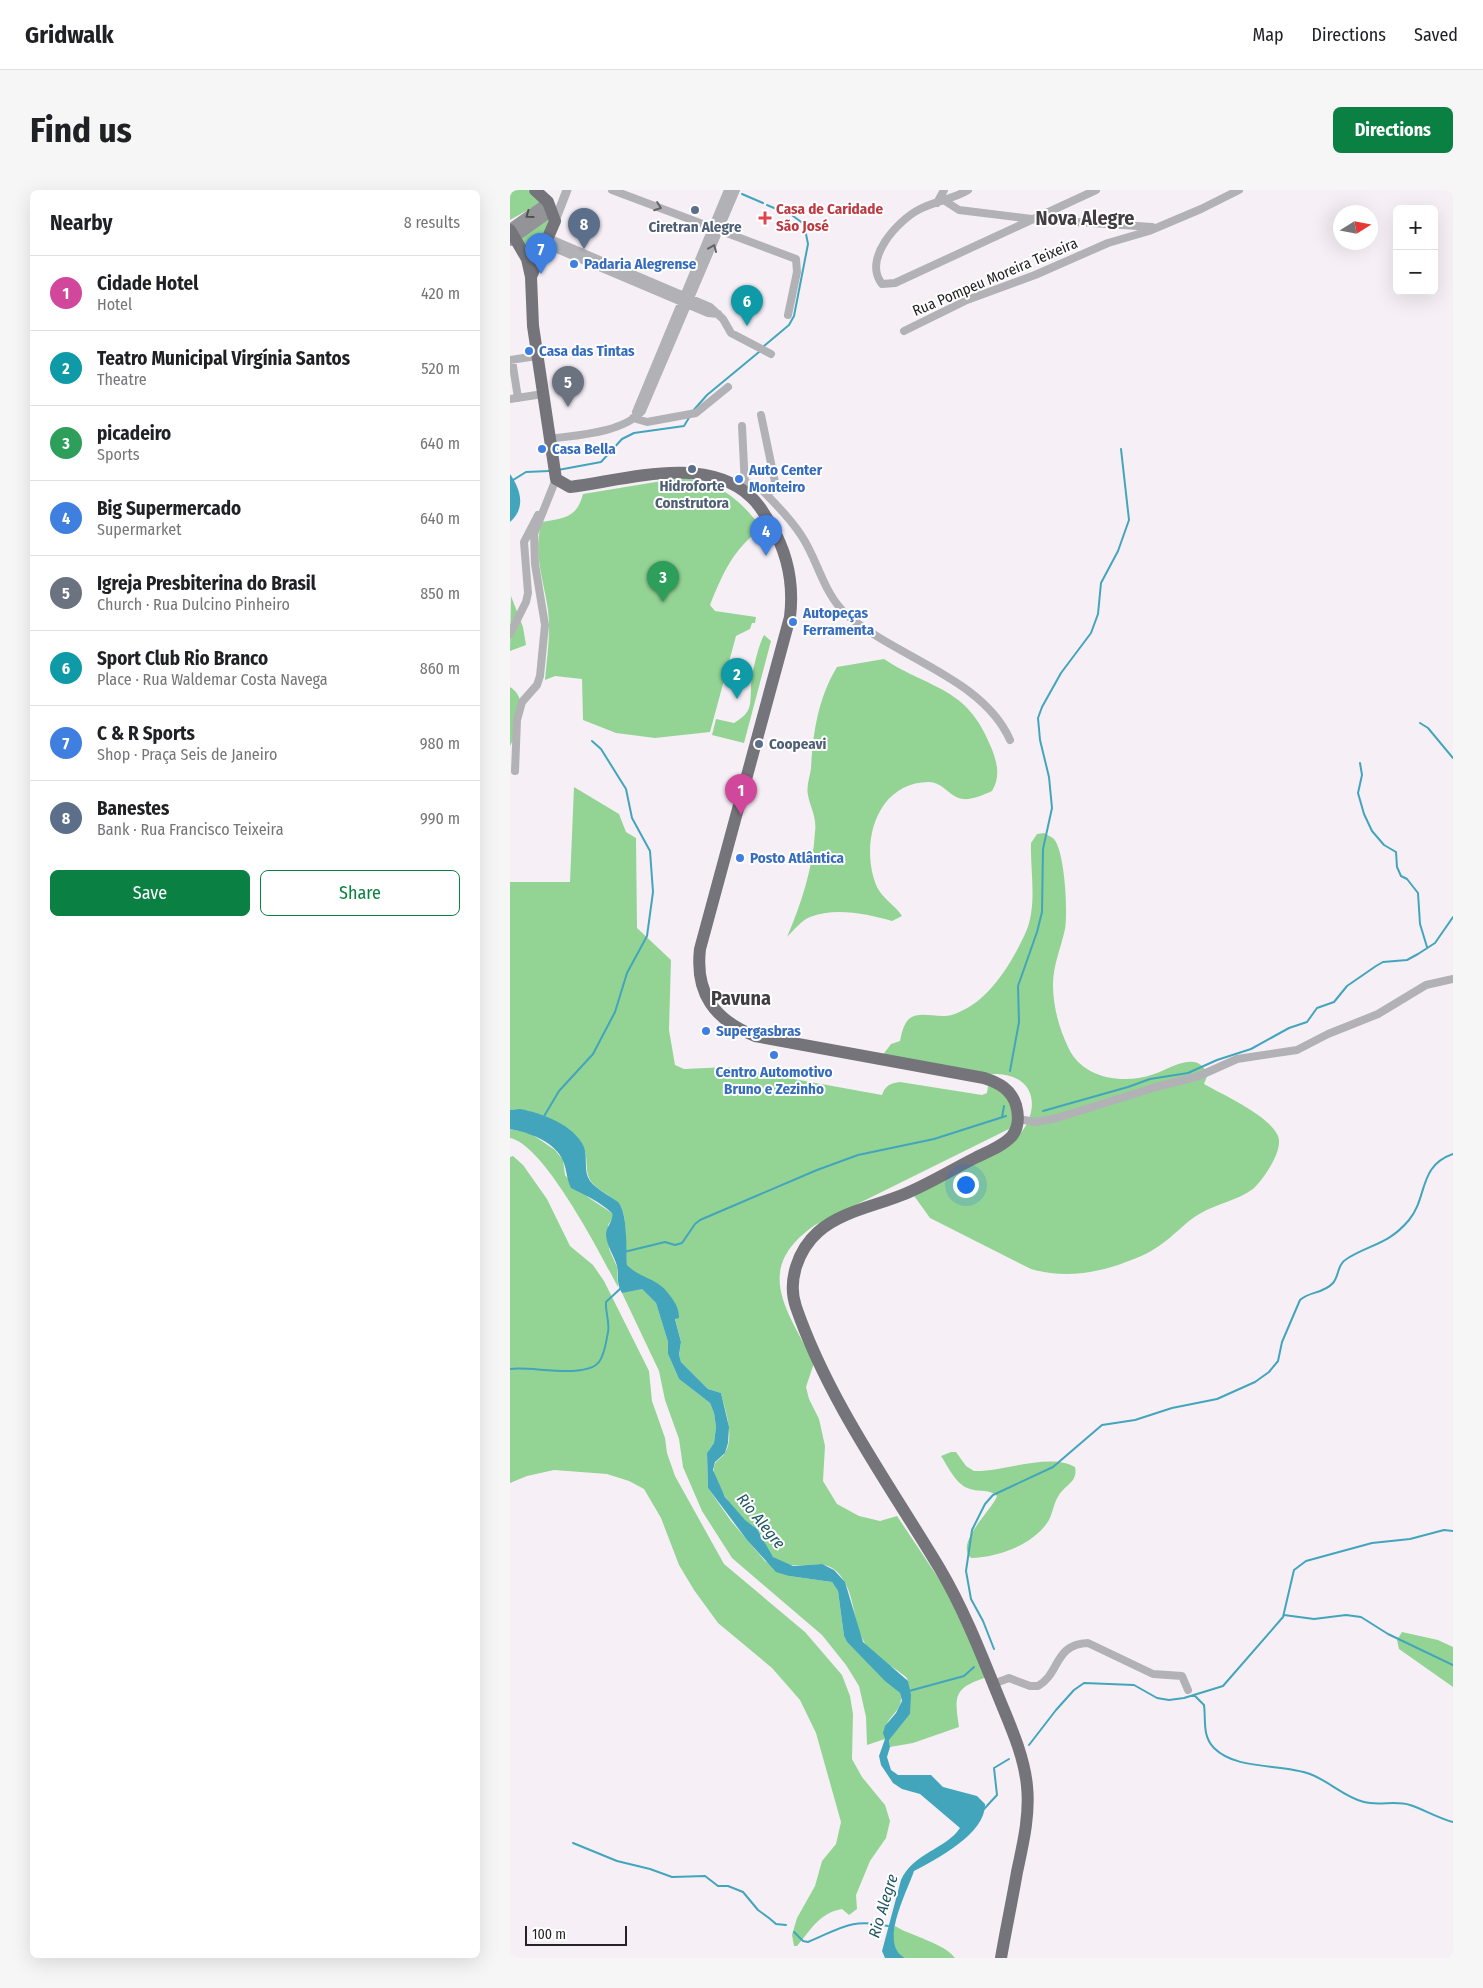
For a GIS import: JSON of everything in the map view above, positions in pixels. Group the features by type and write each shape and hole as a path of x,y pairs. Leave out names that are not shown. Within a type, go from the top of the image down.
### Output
{"highway":[{"path":"531,277 546,241 553,211 535,190"},
{"path":"511,234 527,259 531,277 533,326 554,472 570,487 670,473 694,473 712,476 745,487 764,513 780,541 791,579 790,617 700,949 699,974 707,999 727,1022 741,1030 765,1039 984,1078 997,1083 1011,1094 1018,1119 1017,1129 1004,1143 904,1194 841,1218 823,1228 803,1251 796,1266 793,1286 794,1302 802,1323 836,1395 869,1455 950,1587 993,1684 1024,1764 1028,1808 1026,1829 1001,1958"}],"main road":[{"path":"511,234 553,211"}],"street":[{"path":"553,211 563,200 567,190"},
{"path":"612,190 796,259 797,272 788,315"},
{"path":"717,228 728,190"},
{"path":"549,439 602,432 640,413 645,405 686,300 717,228 736,190"},
{"path":"941,202 944,190"},
{"path":"968,190 941,202 921,208 898,226 885,243 875,264 877,277 882,284 895,283 1096,190"},
{"name":"Rua Pompeu Moreira Teixeira","path":"904,331 967,300 1035,275 1097,248 1155,228 1201,209 1239,190"},
{"path":"553,211 563,200"},
{"path":"941,202 959,210 1032,219 1155,228"},
{"path":"546,241 686,300 713,315 718,314 731,334 764,351"},
{"path":"537,356 511,360 514,398 543,394"},
{"path":"633,418 647,422 696,413 728,387"},
{"path":"742,426 745,487 772,491 776,487 762,415"},
{"path":"515,770 520,709 522,702 537,685 542,666 545,615 537,577 534,540 547,503 554,472"},
{"path":"761,489 800,534 838,606 884,641 972,694 999,718 1010,740"},
{"path":"510,634 526,602 528,592 524,542 547,503"},
{"path":"1018,1119 1036,1122 1052,1120 1156,1087 1199,1076 1237,1059 1297,1050 1328,1034 1378,1014 1426,985 1453,979"},
{"path":"993,1684 1009,1678 1030,1686 1038,1686 1065,1650 1080,1643 1088,1643 1153,1674 1182,1676 1188,1690"}],"green space":[{"path":"510,190 528,190 542,202 510,220"},
{"path":"546,216 549,220 532,265 520,235"},
{"path":"680,478 706,483 727,493 745,508 762,528 743,544 736,553 710,605 715,611 756,617 755,623 752,623 750,629 736,636 710,732 655,738 616,733 583,720 582,679 555,676 545,680 549,627 548,610 538,555 539,533 542,522 563,518 573,512 577,508 583,494"},
{"path":"511,596 523,627 526,645 510,651"},
{"path":"764,635 771,641 744,743 712,735 716,719 734,723 744,716 749,709 751,683 759,646"},
{"path":"884,659 946,692 971,712 981,727 995,758 997,774 995,785 992,791 978,797 966,799 958,798 938,784 929,782 911,785 896,792 885,804 876,819 870,853 877,887 902,916 892,921 873,916 830,912 810,917 787,937 797,912 812,859 815,827 807,788 815,729 825,691 837,667"},
{"path":"510,687 520,699 521,715 517,732 510,746"},
{"path":"574,787 619,814 626,832 636,838 637,928 671,960 669,1030 675,1065 684,1069 728,1067 882,1095 888,1086 900,1082 982,1095 987,1093 988,1086 1010,1093 1013,1127 815,1225 796,1241 784,1258 780,1274 781,1290 786,1307 814,1363 806,1387 809,1399 819,1419 825,1446 823,1481 837,1504 859,1516 880,1521 897,1516 949,1594 987,1677 968,1685 959,1694 957,1707 959,1727 913,1743 890,1747 889,1739 910,1714 908,1681 906,1677 871,1651 863,1640 850,1594 835,1570 828,1566 787,1565 780,1562 773,1557 758,1531 743,1519 724,1495 714,1473 714,1467 725,1453 729,1439 728,1423 721,1393 708,1389 681,1362 679,1356 681,1342 675,1318 627,1265 623,1210 617,1201 591,1182 584,1148 572,1132 541,1115 510,1110 510,882 570,882"},
{"path":"1044,833 1054,839 1058,846 1063,869 1066,921 1054,970 1053,993 1059,1025 1074,1058 1093,1073 1117,1079 1142,1077 1184,1062 1196,1063 1202,1066 1208,1074 1204,1084 1256,1113 1273,1128 1279,1142 1275,1157 1262,1179 1253,1189 1201,1213 1146,1254 1121,1264 1076,1274 1043,1272 1031,1269 930,1218 912,1193 1017,1137 1031,1114 1032,1105 1028,1089 1022,1082 1008,1075 950,1071 882,1056 891,1044 900,1041 906,1023 910,1018 920,1015 947,1016 960,1012 978,1001 1002,975 1020,944 1029,923 1032,901 1031,843 1037,834"},
{"path":"510,1129 530,1133 555,1150 563,1160 565,1175 578,1191 583,1192 612,1213 613,1218 608,1225 609,1249 617,1267 618,1287 585,1227 555,1179 539,1159 524,1145 510,1138"},
{"path":"513,1156 523,1165 547,1199 570,1246 593,1265 604,1281 649,1371 652,1401 665,1438 667,1453 675,1476 724,1564 805,1632 842,1675 850,1696 853,1714 852,1759 862,1777 885,1805 890,1821 886,1838 870,1861 856,1895 857,1909 849,1915 842,1909 827,1914 816,1923 797,1946 794,1946 792,1935 797,1918 815,1886 822,1861 836,1844 841,1822 816,1733 800,1700 772,1668 718,1623 694,1590 679,1565 661,1518 644,1489 629,1481 607,1474 554,1470 527,1476 510,1483 510,1157"},
{"path":"634,1289 642,1289 656,1303 668,1342 668,1354 679,1379 710,1403 714,1413 716,1427 714,1443 707,1453 708,1488 731,1521 765,1561 789,1576 832,1582 838,1591 844,1636 847,1642 900,1693 901,1703 885,1727 885,1739 867,1745 866,1717 859,1686 846,1665 822,1635 732,1558 702,1511 683,1467 679,1439 665,1400 659,1371 622,1293"},
{"path":"956,1452 966,1466 974,1471 1053,1461 1075,1467 1075,1476 1057,1498 1049,1520 1034,1536 1025,1543 1004,1552 971,1558 967,1552 967,1544 976,1526 997,1496 988,1492 970,1489 961,1484 941,1456"},
{"path":"1402,1632 1438,1640 1453,1647 1453,1687 1399,1649 1397,1640"},
{"path":"895,1926 943,1948 955,1958 905,1958 895,1949 893,1936"}],"water":[{"path":"510,474 517,486 520,505 515,517 510,522"},
{"path":"520,1109 556,1121 573,1132 579,1139 584,1147 587,1173 590,1181 618,1202 621,1207 625,1222 627,1265 638,1274 661,1286 676,1304 679,1318 675,1319 681,1342 679,1355 681,1362 708,1389 721,1393 729,1427 728,1443 725,1453 715,1462 713,1470 725,1497 745,1520 757,1529 773,1557 793,1566 822,1564 834,1570 845,1582 863,1642 908,1681 911,1695 910,1714 889,1740 890,1747 887,1757 891,1770 898,1775 931,1775 943,1787 977,1796 985,1804 983,1815 978,1825 969,1835 935,1860 914,1871 901,1904 894,1930 894,1942 897,1951 905,1958 885,1958 882,1951 901,1880 913,1863 947,1841 960,1828 920,1794 902,1789 893,1783 881,1765 879,1756 885,1739 883,1733 885,1726 896,1713 902,1701 900,1693 885,1681 847,1642 844,1636 838,1591 832,1582 789,1576 776,1572 747,1540 708,1488 707,1453 714,1443 716,1427 710,1403 679,1379 668,1354 668,1342 656,1303 642,1289 622,1293 620,1290 617,1266 606,1235 612,1219 612,1213 597,1202 571,1188 563,1161 548,1143 533,1135 510,1129 510,1110"}],"waterway":[{"path":"742,194 763,203"},
{"path":"767,205 788,214"},
{"path":"764,346 789,325 794,316 808,244 804,224 793,216"},
{"path":"805,226 807,222"},
{"path":"692,412 707,395 759,352"},
{"path":"558,470 601,462 622,439 634,433 684,426 690,416"},
{"path":"1010,1071 1019,1022 1018,986 1042,912 1043,849 1052,808 1049,777 1040,740 1038,718 1061,673 1091,633 1098,614 1101,583 1118,551 1129,520 1121,449"},
{"path":"510,482 526,472 549,471"},
{"path":"1420,723 1428,728 1453,758"},
{"path":"543,1118 559,1091 593,1054 615,1012 627,973 647,936 653,892 650,851 632,818 626,789 601,749 592,741"},
{"path":"1360,763 1362,775 1358,793 1364,814 1372,831 1384,845 1396,852 1397,867 1401,876 1407,879 1418,893 1420,924 1427,947"},
{"path":"1043,1111 1150,1079 1188,1073 1217,1060 1251,1049 1289,1028 1307,1022 1317,1008 1334,1002 1347,986 1376,966 1383,962 1407,960 1435,943 1453,917"},
{"path":"1002,1117 1004,1106"},
{"path":"624,1252 665,1242 675,1245 682,1243 700,1220 817,1170 858,1155 934,1139 1006,1116"},
{"path":"994,1649 983,1621 971,1599 966,1571 972,1530 985,1504 993,1495 1053,1467 1102,1425 1135,1420 1172,1408 1217,1399 1255,1382 1269,1372 1278,1361 1282,1342 1300,1300 1329,1287 1335,1280 1340,1267 1348,1258 1387,1239 1402,1228 1415,1211 1425,1183 1434,1166 1442,1159 1453,1154"},
{"path":"510,1369 571,1371 583,1370 599,1362 604,1352 608,1328 606,1302 621,1288"},
{"path":"1029,1745 1056,1710 1074,1690 1084,1683 1134,1685 1157,1698 1169,1700 1184,1698 1223,1686 1283,1617 1294,1570 1306,1561 1372,1543 1410,1539 1444,1530 1453,1531"},
{"path":"1284,1615 1314,1619 1346,1615 1361,1617 1388,1634 1453,1665"},
{"path":"909,1691 964,1676 974,1667"},
{"path":"1194,1695 1204,1705 1205,1728 1210,1743 1224,1755 1235,1760 1260,1766 1310,1774 1357,1800 1370,1803 1405,1804 1453,1822"},
{"path":"984,1809 997,1795 994,1768 1009,1759"},
{"path":"573,1843 617,1861 650,1869 672,1877 705,1876 718,1886 728,1886 743,1892 758,1910 776,1924 786,1925"},
{"name":"Rio Alegre","path":"794,1932 803,1941 808,1942 855,1924 864,1923 888,1926"}],"place":[{"name":"Ciretran Alegre","path":"695,210"},
{"name":"Casa de Caridade São José","path":"765,218"},
{"name":"Banestes","path":"584,249"},
{"name":"Padaria Alegrense","path":"574,264"},
{"name":"C & R Sports","path":"541,274"},
{"name":"Sport Club Rio Branco","path":"747,326"},
{"name":"Casa das Tintas","path":"529,351"},
{"name":"Igreja Presbiterina do Brasil","path":"568,407"},
{"name":"Casa Bella","path":"542,449"},
{"name":"Hidroforte Construtora","path":"692,469"},
{"name":"Auto Center Monteiro","path":"739,479"},
{"name":"Big Supermercado","path":"766,556"},
{"name":"picadeiro","path":"663,602"},
{"name":"Autopeças Ferramenta","path":"793,622"},
{"name":"Teatro Municipal Virgínia Santos","path":"737,699"},
{"name":"Coopeavi","path":"759,744"},
{"name":"Cidade Hotel","path":"741,815"},
{"name":"Posto Atlântica","path":"740,858"},
{"name":"Supergasbras","path":"706,1031"},
{"name":"Centro Automotivo Bruno e Zezinho","path":"774,1055"}],"district":[{"name":"Nova Alegre","path":"1085,218"},
{"name":"Pavuna","path":"741,998"}]}
